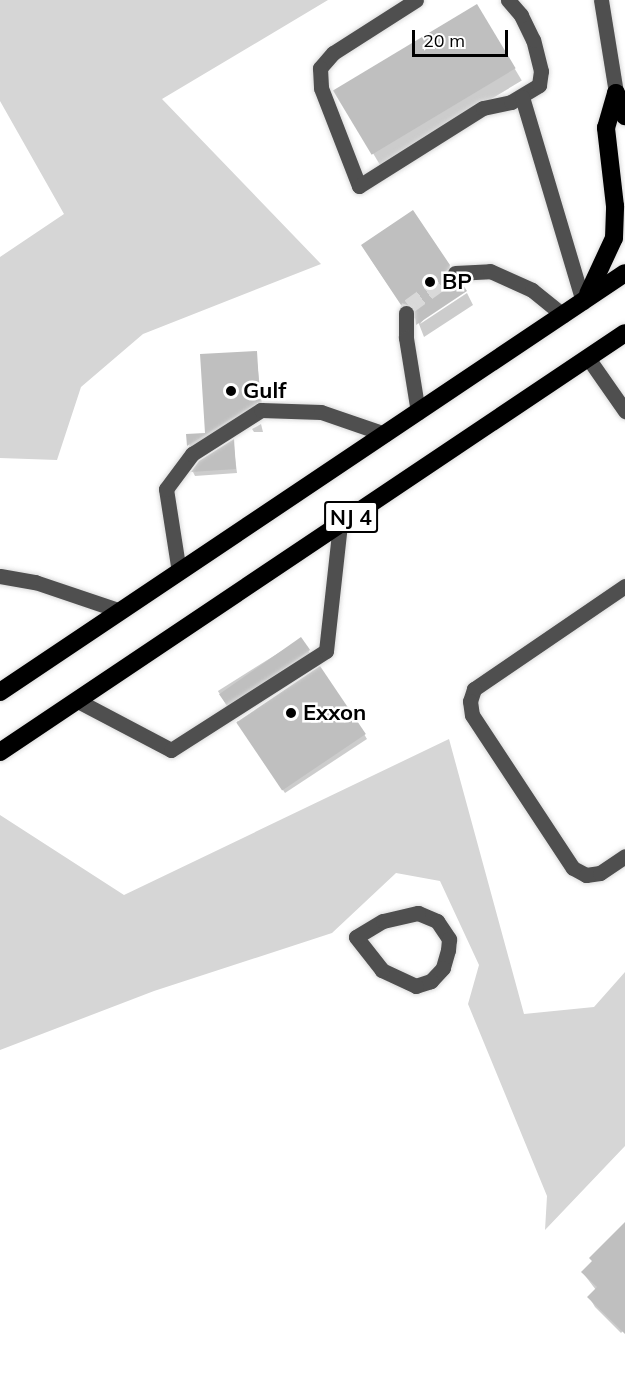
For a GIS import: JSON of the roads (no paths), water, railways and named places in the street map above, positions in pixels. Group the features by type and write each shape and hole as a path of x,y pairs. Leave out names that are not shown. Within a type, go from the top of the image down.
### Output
{"highway":[{"path":"616,93 625,116"},
{"path":"583,302 603,270 614,238 615,206 606,128 616,93"},
{"name":"NJ 4","path":"0,692 625,273"},
{"name":"NJ 4","path":"0,752 625,333"},
{"path":"0,763 50,719"}],"street":[{"path":"416,0 333,53 320,68 321,88 359,186 483,108 522,97 539,85 541,71 527,25 508,0"},
{"path":"602,0 616,93"},
{"path":"522,97 583,302"},
{"path":"455,273 490,271 532,290 563,315"},
{"path":"406,313 406,338 418,412"},
{"path":"588,358 625,411"},
{"path":"179,572 166,489 192,454 261,410 321,412 385,434"},
{"path":"78,700 171,750 326,651 340,525"},
{"path":"0,576 35,582 121,611"},
{"path":"625,586 474,689 470,701 472,715 573,868 586,875 600,873 625,856"},
{"path":"418,913 437,921 449,939 443,968 431,981 416,986 382,970 356,937 383,921 418,913"}],"tunnel":[{"path":"406,313 409,306 455,273"}],"place":[{"name":"BP","path":"430,282"},
{"name":"Gulf","path":"231,391"},
{"name":"Exxon","path":"291,713"}]}
